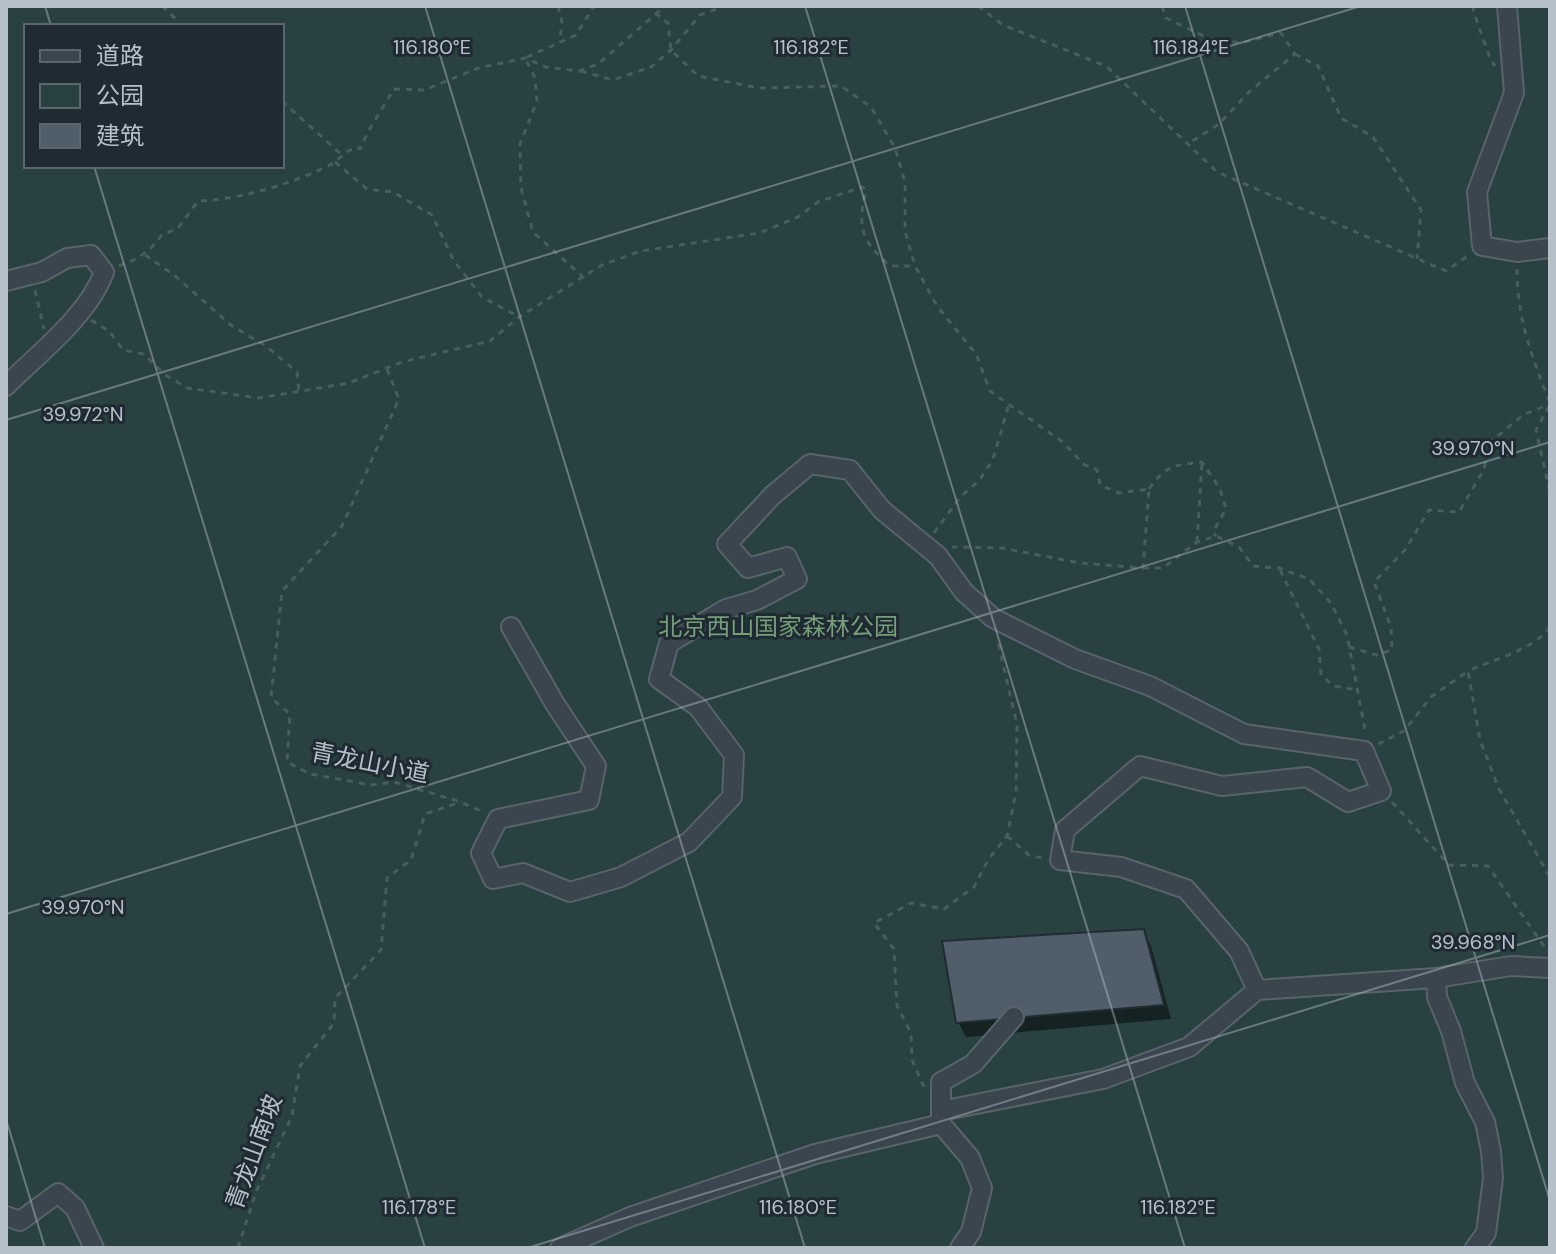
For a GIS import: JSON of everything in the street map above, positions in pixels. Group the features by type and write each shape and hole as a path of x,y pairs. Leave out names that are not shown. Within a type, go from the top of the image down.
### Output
{"lane":[{"path":"1507,6 1514,93 1477,192 1482,246 1517,252 1550,248"},
{"path":"6,386 96,293 104,272 91,255 67,258 42,272 13,280"},
{"path":"511,627 555,704 596,766 589,800 498,819 481,853 493,879 523,873 570,892 621,877 689,842 732,797 734,755 698,707 659,679 669,643 726,609 757,600 797,579 787,557 748,568 727,544 773,495 810,464 850,470 882,510 932,551 964,592 993,618 1075,659 1150,686 1244,734 1364,751 1381,791 1348,802 1307,777 1222,786 1140,766 1065,830 1060,860 1121,867 1186,889 1239,951 1257,990"},
{"path":"560,1248 630,1217 941,1110 1103,1079 1189,1047 1257,990 1436,978 1511,966 1550,968"},
{"path":"1436,978 1437,997 1451,1031 1465,1083 1485,1122 1491,1151 1493,1178 1486,1233 1475,1248"},
{"path":"960,1248 971,1232 982,1188 970,1158 941,1110 941,1082 973,1064 1014,1017"},
{"path":"6,1216 20,1221 58,1193 75,1208 94,1248"}],"path":[{"path":"162,6 178,24"},
{"path":"558,6 562,21 560,42"},
{"path":"104,272 144,254 162,235 178,228 198,201 230,198 299,179 335,162 345,150 363,147 369,130 394,89 424,90 479,68 525,58 576,35 594,6"},
{"path":"579,71 598,64 665,6"},
{"path":"525,58 546,67 613,80 651,67 671,50 700,15 725,6"},
{"path":"978,6 1003,25 1106,66 1217,172 1446,271 1482,246"},
{"path":"1162,6 1166,18 1208,38 1241,43 1281,33 1295,54 1318,66 1341,118 1373,137 1397,169 1421,210 1417,259"},
{"path":"1475,6 1473,10 1490,58 1498,70"},
{"path":"655,13 668,23 671,50 698,76 759,88 841,86 871,107 895,148 905,182 905,231 915,266 937,306 976,354 990,391 1064,443 1083,464 1097,470 1100,485 1119,493 1149,489"},
{"path":"1187,145 1219,124 1249,92 1295,54"},
{"path":"525,58 535,78 537,101 520,144 521,188 533,232 584,278"},
{"path":"284,103 343,156"},
{"path":"335,162 367,189 393,192 432,215 454,261 482,297 519,317"},
{"path":"79,312 109,331 123,350 144,354 164,374 187,388 259,398 349,383 402,362 490,341 519,317 602,265 641,251 759,233 798,217 818,202 862,187 866,190 861,210 863,235 872,250 890,266 915,266"},
{"path":"1517,252 1517,289 1524,336 1550,404 1536,430 1550,493"},
{"path":"144,254 174,275 232,326 266,346 297,372 299,392"},
{"path":"13,280 32,285 38,295 47,345"},
{"name":"青龙山小道","path":"386,368 399,399 342,526 282,591 271,698 290,714 287,762 310,774 372,785 394,782 461,802 498,819"},
{"path":"932,551 961,496 979,481 993,459 1009,404"},
{"path":"1349,647 1376,655 1392,650 1391,627 1374,582 1405,550 1429,510 1459,512 1483,471 1492,441 1523,415 1550,404"},
{"path":"1143,568 1149,489 1158,475 1170,466 1202,462"},
{"path":"1202,462 1220,489 1226,509 1213,532 1216,536 1239,547 1253,566 1279,568 1309,579 1331,603 1347,635 1367,731 1364,751"},
{"path":"1197,542 1202,462"},
{"path":"932,551 952,547 1002,548 1080,563 1163,568 1197,542 1216,536"},
{"path":"1279,568 1319,649 1321,674 1333,686 1358,690"},
{"path":"941,1110 922,1086 912,1060 911,1033 897,1006 894,949 874,923 911,903 944,909 974,887 988,860 1007,836 1016,792 1017,725 993,618"},
{"path":"1364,751 1404,731 1432,696 1468,671 1525,648 1550,627"},
{"path":"1468,671 1480,740 1499,789 1550,877"},
{"path":"1381,791 1449,865 1488,866 1550,955"},
{"name":"青龙山南坡","path":"238,1248 256,1192 292,1116 300,1066 334,1023 335,998 381,950 387,878 411,860 425,814 461,802"},
{"path":"1007,836 1030,856 1060,860"}],"green space":[{"name":"北京西山国家森林公园","path":"6,6 1550,6 1550,1248 6,1248"}],"building":[{"path":"1144,929 1164,1005 956,1023 942,941"}]}
